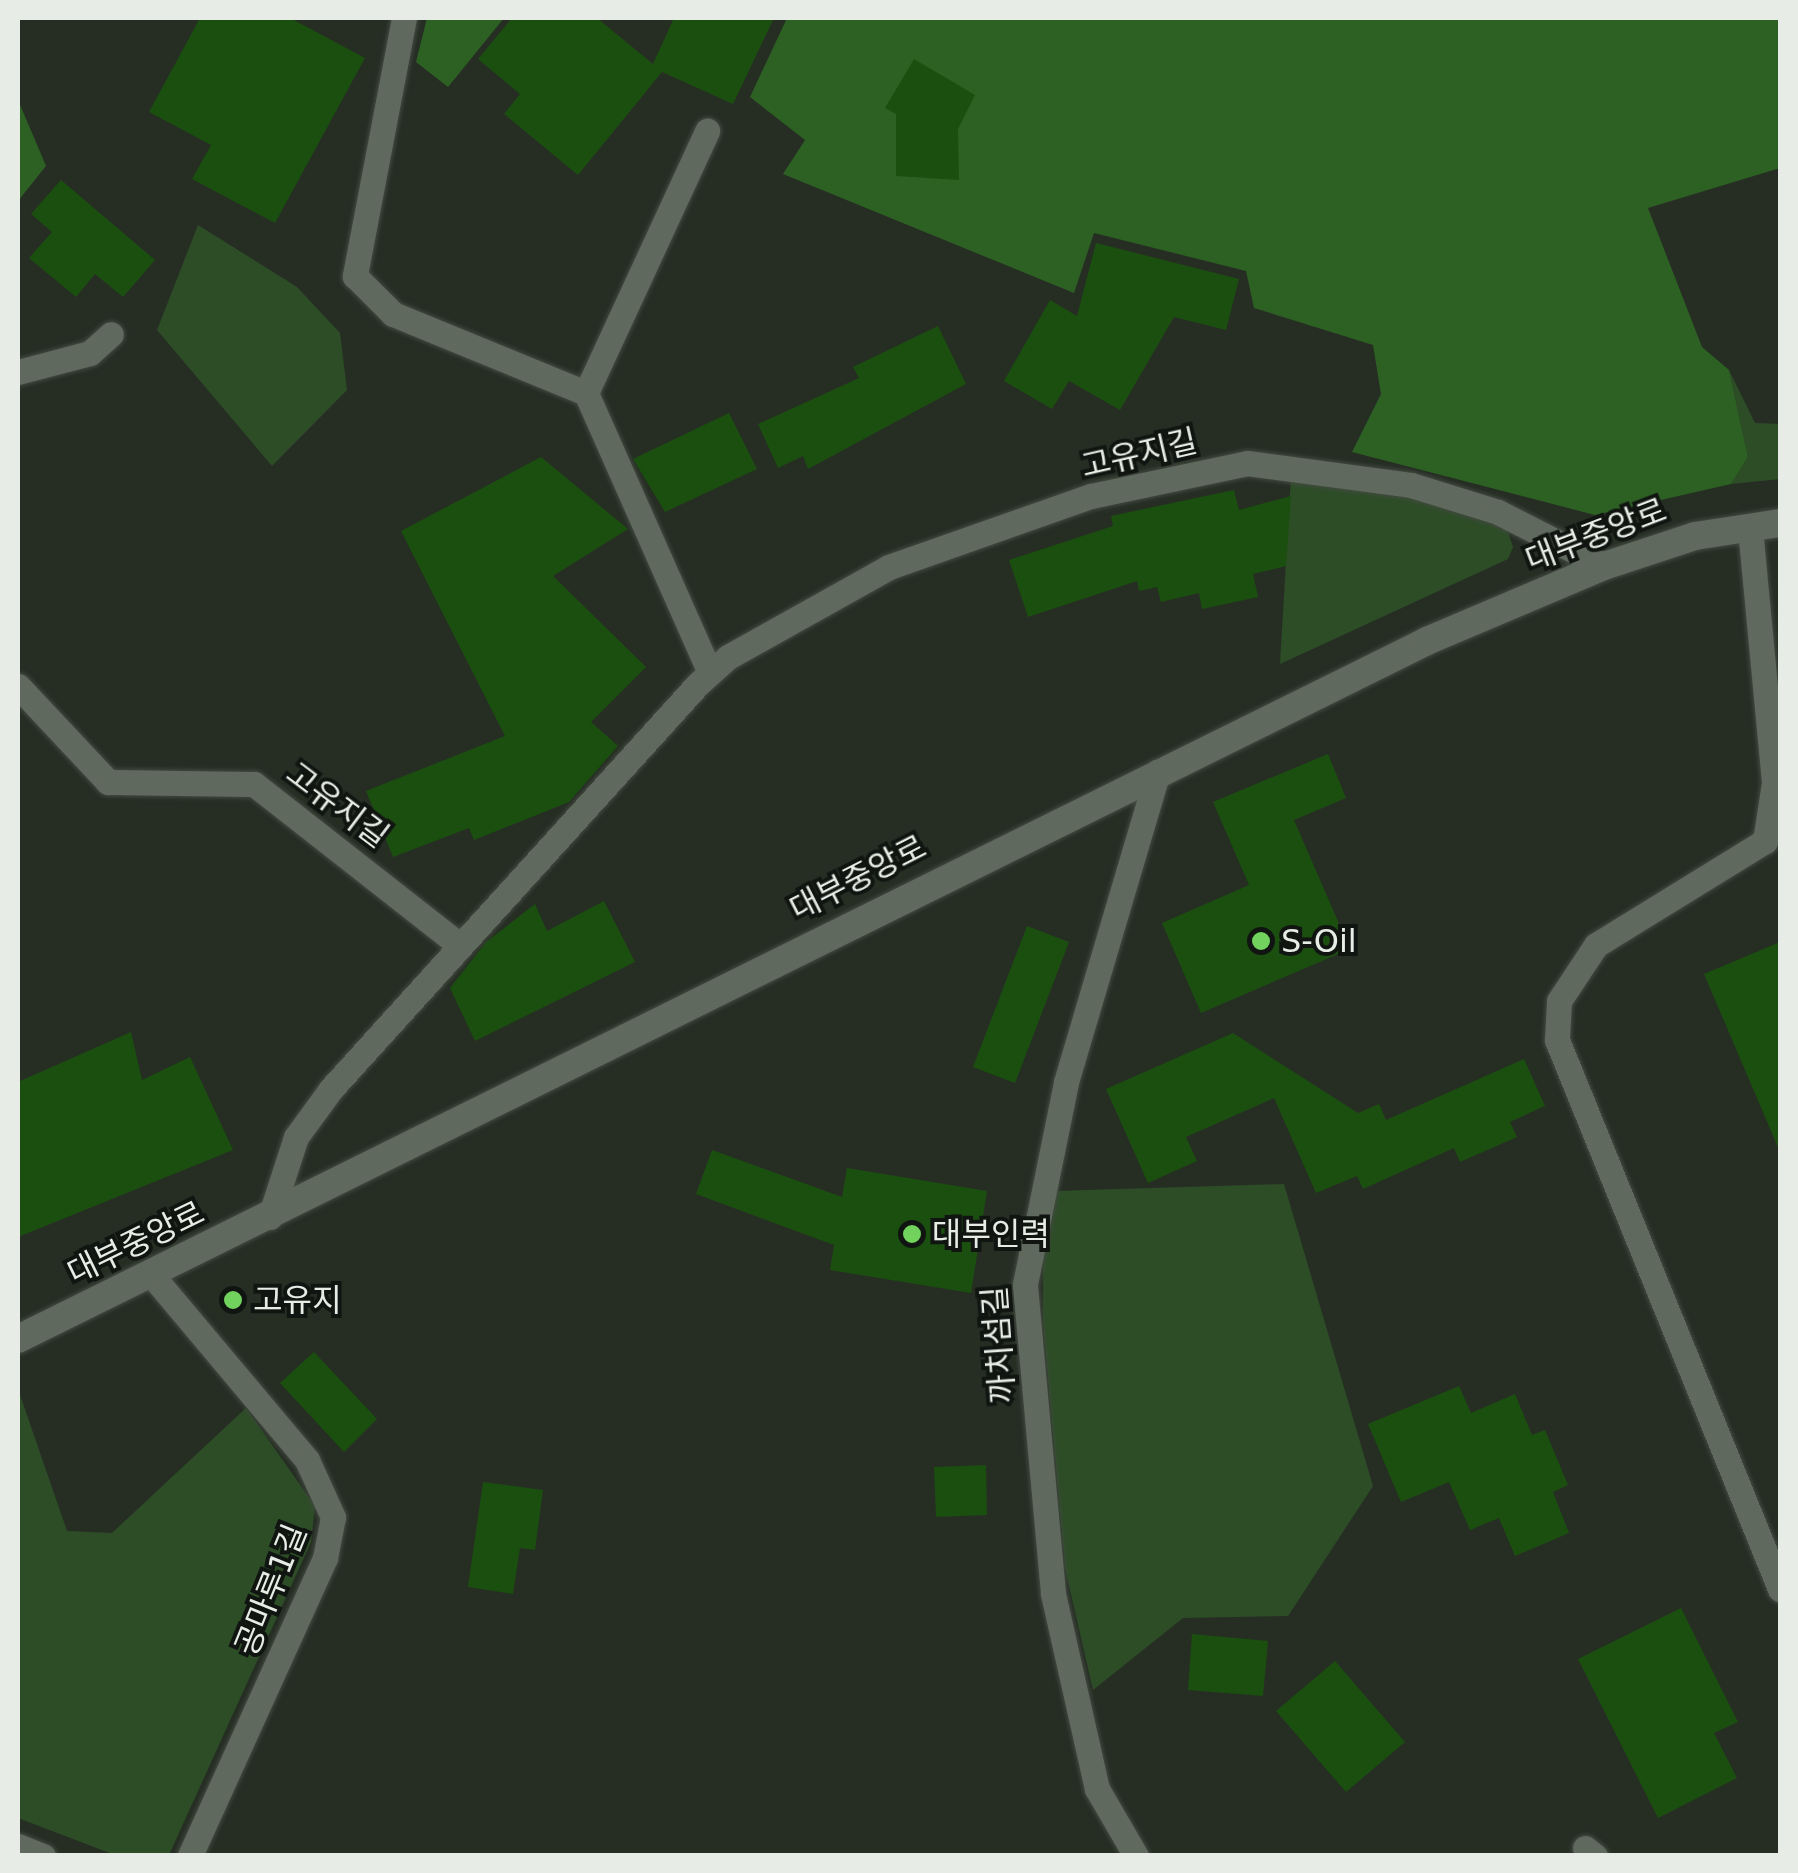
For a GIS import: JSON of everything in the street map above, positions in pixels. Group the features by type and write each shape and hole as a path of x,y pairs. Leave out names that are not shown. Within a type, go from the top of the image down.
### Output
{"street":[{"name":"대부중앙로","path":"18,1339 270,1217 1158,771 1604,566 1780,523"}],"lane":[{"path":"404,18 355,276 392,314 586,393 710,673"},
{"path":"586,393 707,131"},
{"path":"18,372 90,352 111,334"},
{"name":"고유지길","path":"270,1217 296,1137 457,943 710,673 890,567 1091,496 1247,463 1411,485 1498,512 1604,566"},
{"path":"1750,528 1774,783 1765,841 1596,945 1559,1001 1558,1040 1780,1589"},
{"name":"고유지길","path":"18,686 108,782 254,784 457,943"},
{"name":"까치섬길","path":"1136,1856 1097,1789 1054,1593 1025,1284 1066,1082 1158,771"},
{"name":"공마루1길","path":"152,1274 306,1460 333,1517 325,1558 190,1856"},
{"path":"18,1846 43,1856"}],"green space":[{"path":"427,18 504,18 448,87 416,62"},
{"path":"787,18 1780,18 1780,168 1648,208 1702,347 1729,370 1748,457 1731,484 1595,515 1352,452 1381,394 1373,345 1254,308 1246,271 1094,233 1074,293 783,174 805,140 750,97"},
{"path":"18,100 46,166 18,201"},
{"path":"198,225 297,287 340,333 347,390 272,466 157,330"},
{"path":"1729,370 1755,423 1780,424 1780,479 1731,484 1748,457"},
{"path":"1291,477 1397,493 1506,526 1513,547 1508,559 1280,664"},
{"path":"1284,1184 1373,1486 1288,1616 1183,1618 1093,1690 1065,1568 1043,1323 1043,1244 1056,1191"},
{"path":"18,1389 67,1531 112,1533 246,1408 315,1506 311,1542 169,1855 115,1855 18,1818"}],"building":[{"path":"200,18 290,18 365,58 275,223 192,179 211,145 149,112"},
{"path":"512,18 597,18 653,64 674,18 774,18 733,104 662,72 578,175 504,114 520,94 478,59"},
{"path":"914,59 975,95 958,129 959,180 896,176 896,114 885,108"},
{"path":"61,180 155,260 123,297 95,274 76,297 29,258 52,232 31,214"},
{"path":"1096,243 1239,279 1226,330 1174,317 1120,410 1069,381 1052,409 1004,381 1050,300 1077,316"},
{"path":"938,326 966,384 808,469 803,456 778,468 758,424 859,378 853,367"},
{"path":"729,413 757,469 665,512 633,459"},
{"path":"541,457 628,529 553,576 646,667 591,722 618,746 569,802 474,840 469,828 393,857 366,791 505,736 401,531"},
{"path":"1234,490 1239,510 1291,496 1286,566 1253,574 1258,597 1202,609 1199,593 1161,602 1157,587 1139,591 1137,581 1028,617 1009,560 1113,526 1111,516"},
{"path":"1328,754 1346,798 1294,820 1350,949 1201,1013 1162,923 1249,885 1213,802"},
{"path":"604,901 635,962 475,1041 450,988 486,942 535,904 547,931"},
{"path":"1027,926 1069,942 1015,1083 973,1067"},
{"path":"1780,942 1780,1152 1704,974"},
{"path":"131,1032 142,1080 190,1057 233,1150 18,1237 18,1082"},
{"path":"1233,1033 1358,1113 1379,1104 1386,1120 1524,1059 1545,1106 1510,1122 1517,1137 1460,1162 1454,1148 1363,1189 1357,1176 1316,1193 1274,1098 1186,1137 1197,1161 1148,1183 1106,1089"},
{"path":"712,1150 842,1197 847,1168 987,1191 971,1293 830,1270 834,1245 696,1194"},
{"path":"314,1352 377,1419 344,1452 280,1383"},
{"path":"1459,1386 1471,1413 1515,1394 1532,1435 1545,1430 1568,1485 1553,1492 1569,1533 1515,1556 1499,1518 1470,1530 1449,1482 1401,1502 1368,1424"},
{"path":"986,1465 987,1515 936,1517 934,1467"},
{"path":"483,1482 543,1490 535,1550 520,1548 513,1594 468,1587"},
{"path":"1681,1608 1738,1722 1714,1733 1737,1778 1658,1818 1578,1659"},
{"path":"1192,1634 1268,1641 1263,1696 1188,1690"},
{"path":"1335,1661 1405,1742 1346,1792 1276,1711"}],"place":[{"name":"S-Oil","path":"1261,941"},
{"name":"대부인력","path":"912,1234"},
{"name":"고유지","path":"233,1300"}]}
